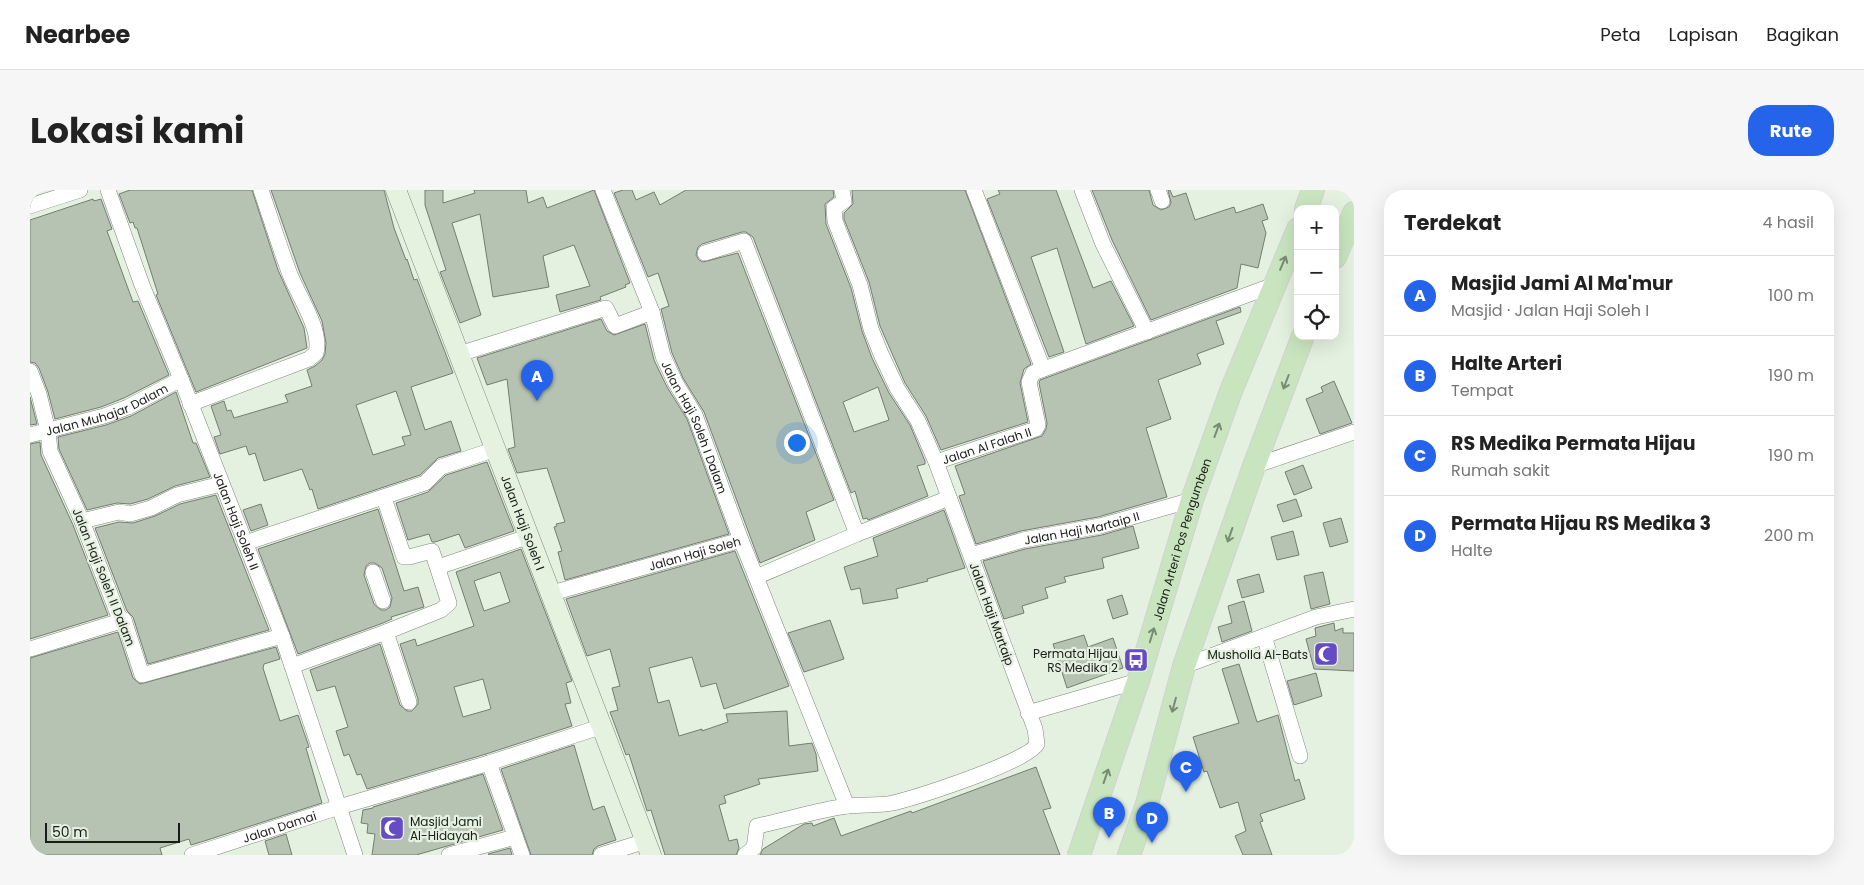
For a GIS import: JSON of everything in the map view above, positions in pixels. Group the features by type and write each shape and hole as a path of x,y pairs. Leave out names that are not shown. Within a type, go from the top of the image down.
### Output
{"main road":[{"path":"1307,205 1312,190"},
{"path":"1338,250 1354,214"},
{"name":"Jalan Arteri Pos Pengumben","path":"1079,855 1138,681 1192,500 1231,391 1294,238"},
{"path":"1129,855 1147,804 1184,666 1254,466 1301,340"}],"street":[{"path":"30,206 80,190"},
{"name":"Jalan Haji Soleh II","path":"108,190 128,249 282,636 355,855"},
{"path":"190,404 309,358 316,352 317,339 313,325 292,277 260,190"},
{"name":"Jalan Haji Soleh I","path":"396,190 649,848"},
{"path":"842,190 844,201 834,208 835,221 860,286 871,328 897,388 918,421 936,462"},
{"path":"974,190 1043,369 1274,286"},
{"path":"1082,190 1103,244 1147,332"},
{"name":"Jalan Haji Soleh I Dalam","path":"607,191 652,312 663,356 675,382 695,415 740,540"},
{"path":"706,254 744,241 857,534"},
{"path":"459,354 606,308 615,326 652,312"},
{"name":"Jalan Al Falah II","path":"950,498 936,462 1036,429 1038,425 1029,380 1033,373 1043,369"},
{"name":"Jalan Haji Soleh II Dalam","path":"30,371 39,394 48,431 50,451 82,521 119,617 124,620 142,675 282,636"},
{"name":"Jalan Muhajar Dalam","path":"30,436 128,407 181,379"},
{"path":"1254,466 1353,435"},
{"path":"245,543 321,516 384,498 425,483 441,467 496,450"},
{"path":"82,521 119,512 130,514 151,508 177,495 221,484"},
{"path":"292,666 386,632 447,606 449,603 432,550 404,557 384,498"},
{"path":"756,577 857,534 950,498"},
{"name":"Jalan Haji Martaip","path":"847,806 890,803 919,796 1010,762 1036,746 1037,741 1034,729 950,498"},
{"name":"Jalan Haji Martaip II","path":"971,555 1023,540 1100,526 1192,500"},
{"path":"438,567 530,536"},
{"name":"Jalan Haji Soleh","path":"552,593 740,540 847,806"},
{"path":"374,572 383,601"},
{"path":"1184,666 1316,617 1354,609"},
{"path":"30,649 124,620"},
{"path":"386,632 409,702"},
{"path":"1264,636 1300,756"},
{"path":"1028,713 1138,681"},
{"path":"339,807 490,763 603,726"},
{"path":"490,763 522,855"},
{"path":"745,855 754,848 757,826 847,806"},
{"name":"Jalan Damai","path":"197,854 339,807"},
{"path":"449,855 515,837"},
{"path":"601,855 649,848"}],"building":[{"path":"130,190 252,190 278,270 304,328 307,348 196,392 156,295 158,294 137,228 135,228 133,222 130,223 119,194"},
{"path":"271,190 384,190 394,228 406,260 414,280 417,279 453,373 411,387 425,430 451,421 461,451 438,458 420,475 318,509 312,489 310,490 302,469 264,481 255,453 249,455 246,446 220,454 214,437 221,435 211,406 224,401 227,411 231,410 234,418 288,402 285,395 312,386 307,370 322,360 325,354 326,343 322,321 300,273","holes":["396,391 411,435 402,437 405,445 373,455 356,405"]},
{"path":"425,190 443,190 443,203 475,193 474,190 526,190 528,203 543,197 547,208 594,190 630,283 625,285 626,287 600,297 601,300 560,312 556,295 590,286 574,245 543,256 549,287 493,297 480,214 452,223 481,315 460,323 440,272 446,270 425,205"},
{"path":"632,190 636,200 654,192 660,205 686,190 833,190 834,197 825,204 826,224 851,288 862,331 872,358 889,393 910,425 925,461 925,464 917,466 928,496 868,520 867,518 863,519 855,491 851,493 753,237 746,232 742,232 702,244 698,247 696,255 703,262 738,253 834,500 806,512 815,540 760,563 704,412 683,378 672,353 661,309 669,306 658,273 648,277 614,193","holes":["878,387 889,420 854,432 843,402"]},
{"path":"852,190 965,190 1031,364 1024,369 1020,383 1028,422 941,450 926,416 905,383 880,326 869,282 844,219 844,213 853,204"},
{"path":"998,190 1056,190 1093,288 1111,281 1134,326 1086,344 1057,248 1031,257 1064,352 1049,357 987,199 1000,194"},
{"path":"1092,190 1149,190 1153,205 1161,210 1169,207 1171,203 1168,190 1170,190 1173,197 1186,193 1195,220 1234,207 1236,213 1263,204 1268,219 1262,221 1266,233 1258,268 1241,264 1237,288 1151,320 1112,240"},
{"path":"93,199 94,201 101,199 112,229 107,231 133,302 138,301 169,375 124,398 101,407 55,419 39,368 35,363 30,362 30,220"},
{"path":"1240,307 1241,312 1216,321 1224,344 1197,354 1201,364 1158,380 1171,419 1146,428 1167,497 1098,517 1021,531 976,544 959,496 965,494 955,466 1042,436 1047,423 1040,380"},
{"path":"601,319 607,331 614,335 645,324 654,360 667,387 687,419 729,534 565,580 558,552 562,551 554,527 557,526 556,524 565,522 547,468 517,473 508,449 515,447 507,379 487,385 477,358"},
{"path":"1334,381 1352,423 1320,434 1306,399 1323,392 1321,387"},
{"path":"176,392 193,443 196,443 210,477 175,486 148,499 130,504 117,503 87,510 59,449 58,437 106,425 131,416"},
{"path":"30,397 37,424 30,425"},
{"path":"40,442 41,455 73,525 108,615 30,639 30,444"},
{"path":"487,462 514,531 465,548 459,534 435,542 432,542 429,534 408,540 396,503 428,492 446,475"},
{"path":"1303,465 1312,488 1294,495 1285,472"},
{"path":"216,495 269,630 148,664 133,617 127,611 95,528 119,522 133,523 155,516 180,504"},
{"path":"1296,499 1302,516 1283,522 1277,505"},
{"path":"261,504 268,525 251,531 243,510"},
{"path":"378,509 404,591 418,587 424,607 391,617 392,619 383,623 298,654 258,549","holes":["370,563 375,563 382,568 392,598 390,607 386,610 381,610 374,604 364,575 366,566"]},
{"path":"944,510 965,568 927,579 928,581 896,589 898,598 863,604 860,588 851,590 844,567 878,556 873,538"},
{"path":"1341,518 1348,542 1330,547 1323,523"},
{"path":"1133,526 1139,548 1102,558 1104,568 1064,577 1066,582 1045,588 1048,598 1022,606 1024,613 1004,619 983,561 1025,549 1102,535"},
{"path":"1293,531 1299,555 1277,560 1271,537"},
{"path":"521,549 572,681 566,683 571,703 565,704 572,726 486,754 367,789 361,774 357,775 349,754 344,756 336,731 348,727 335,686 317,691 310,670 380,644 400,705 407,711 412,711 418,704 418,699 400,644 415,639 417,646 474,626 456,572","holes":["500,572 510,602 484,611 474,581","483,679 491,709 463,717 454,687"]},
{"path":"735,551 789,686 724,709 716,683 701,687 692,657 649,668 658,703 669,700 679,736 702,729 702,731 728,722 726,714 787,711 789,746 812,743 816,754 818,771 758,779 760,784 724,796 726,803 719,805 729,841 737,839 739,848 736,855 665,855 651,810 647,811 629,754 626,755 610,712 618,710 612,688 620,686 610,649 587,656 566,599"},
{"path":"1323,572 1330,604 1311,609 1304,576"},
{"path":"1259,574 1264,592 1242,598 1237,580"},
{"path":"1122,595 1128,614 1113,619 1107,600"},
{"path":"1244,601 1252,631 1222,642 1218,627 1232,623 1228,606"},
{"path":"830,620 844,659 804,672 788,633"},
{"name":"Musholla Al-Bats","path":"1334,623 1335,631 1343,628 1343,633 1354,633 1354,671 1314,669 1306,639 1316,636 1315,628"},
{"path":"118,632 133,678 140,684 276,647 280,659 264,664 263,668 280,721 298,715 309,747 306,748 322,803 191,845 189,839 160,848 162,855 30,855 30,658"},
{"path":"1084,635 1088,647 1113,638 1123,668 1067,688 1053,644"},
{"path":"1239,664 1257,722 1278,715 1295,781 1299,779 1305,799 1260,814 1263,821 1260,822 1272,855 1243,855 1235,836 1246,831 1238,802 1220,808 1207,771 1204,772 1193,737 1239,723 1222,669"},
{"path":"1316,673 1322,696 1294,705 1287,681"},
{"path":"574,745 593,810 604,806 616,840 598,846 594,849 592,855 531,855 501,769"},
{"path":"1036,767 1051,808 1043,810 1060,855 760,855 763,849 804,824 812,823 813,826 834,818 841,836 911,811 912,813"},
{"path":"483,774 503,830 416,855 372,855 375,834 367,833 368,824 361,823 363,810"},
{"path":"286,834 292,855 269,855 265,841"},
{"path":"510,848 512,855 488,854"}],"place":[{"name":"Masjid Jami Al Ma'mur","path":"537,401"},
{"name":"Musholla Al-Bats","path":"1326,654"},
{"name":"Permata Hijau RS Medika 2","path":"1136,660"},
{"name":"RS Medika Permata Hijau","path":"1186,792"},
{"name":"Masjid Jami Al-Hidayah","path":"392,828"},
{"name":"Halte Arteri","path":"1109,838"},
{"name":"Permata Hijau RS Medika 3","path":"1152,843"}]}
